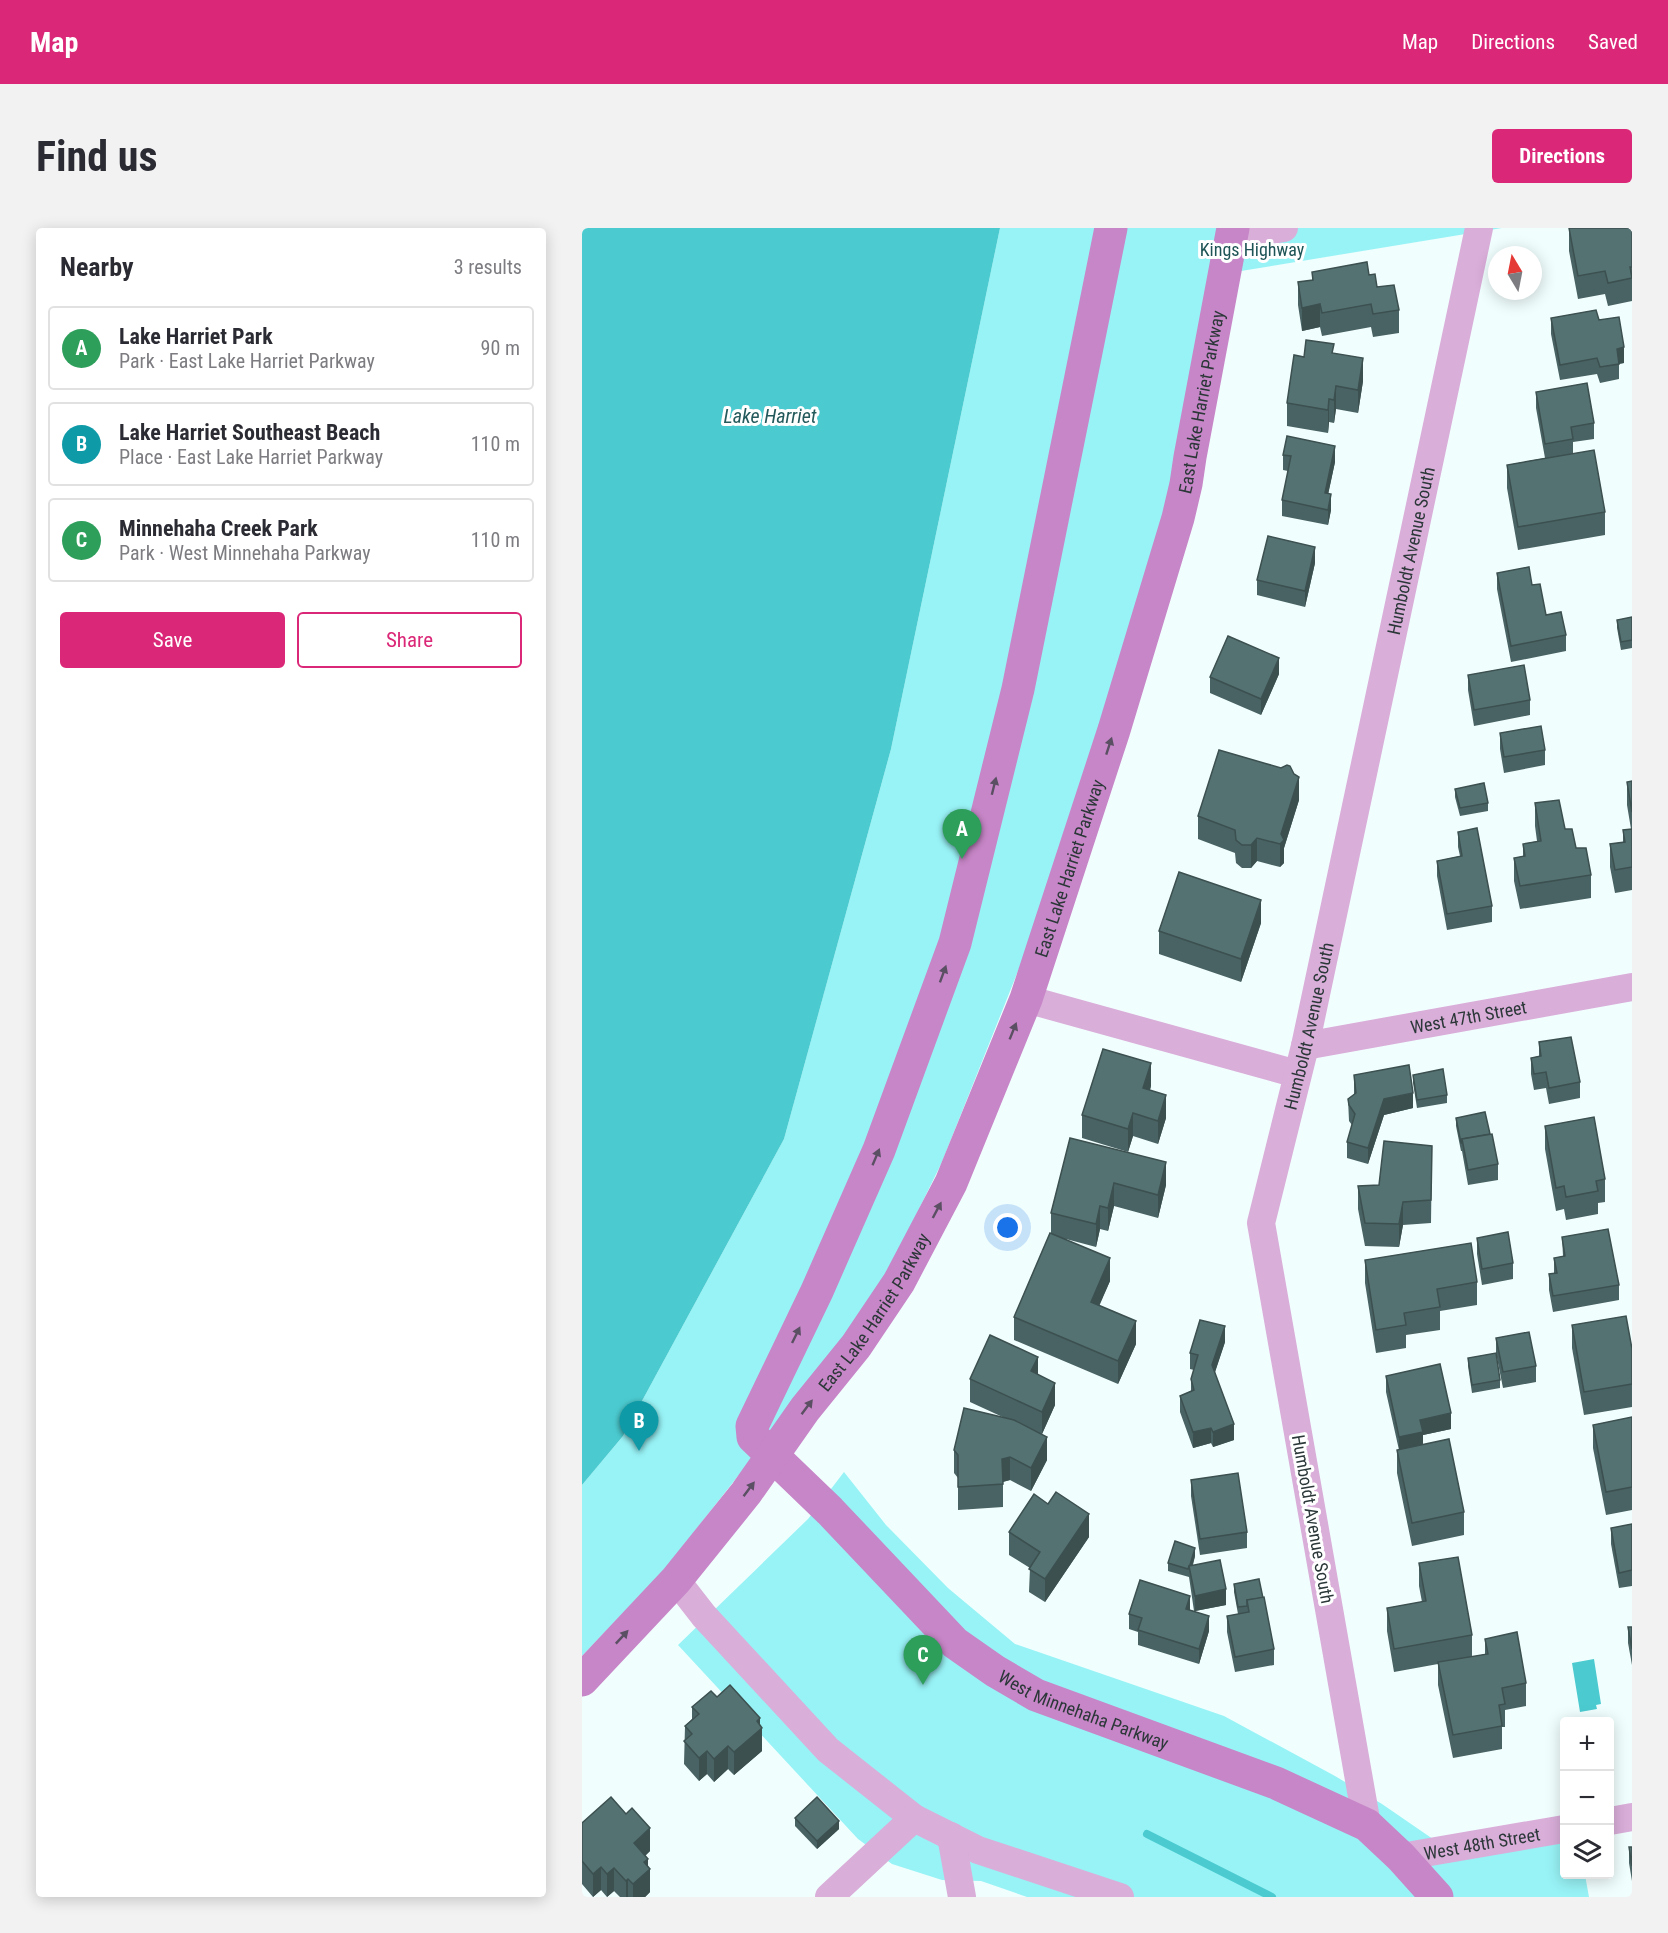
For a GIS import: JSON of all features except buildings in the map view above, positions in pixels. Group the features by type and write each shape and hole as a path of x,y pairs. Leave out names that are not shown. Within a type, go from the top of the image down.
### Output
{"street":[{"path":"774,1456 753,1437 752,1425 817,1291 879,1150 955,943 1018,689 1111,228"},
{"path":"1232,232 1284,228"},
{"name":"Humboldt Avenue South","path":"1367,1825 1262,1223 1305,1046 1479,228"},
{"name":"East Lake Harriet Parkway","path":"582,1680 676,1580 746,1493 805,1409 856,1346 899,1282 951,1183 1026,999 1114,730 1178,518 1232,232"},
{"name":"West 47th Street","path":"1305,1046 1632,987"},
{"path":"1026,999 1297,1074"},
{"name":"West Minnehaha Parkway","path":"774,1456 955,1643 995,1671 1036,1695 1276,1783 1367,1825 1401,1857 1437,1897"},
{"path":"676,1580 704,1616 828,1750 914,1818 978,1850 1120,1897"},
{"path":"1614,1820 1632,1817"},
{"path":"829,1897 914,1818"},
{"name":"West 48th Street","path":"1401,1857 1560,1830"},
{"path":"951,1836 962,1897"}],"green space":[{"name":"Kings Highway","path":"1000,228 1502,228 1241,271 1114,730 942,1162 893,1262 851,1328 664,1570 582,1656 582,1485 623,1436 784,1139 891,749"},
{"path":"844,1472 886,1525 948,1588 1015,1644 1224,1716 1382,1804 1462,1859 1560,1842 1560,1879 1586,1879 1589,1897 1027,1897 981,1881 942,1880 892,1864 858,1839 678,1645 808,1519"}],"water":[{"name":"Lake Harriet","path":"582,228 1000,228 891,749 784,1139 623,1436 582,1485"},
{"path":"1594,1659 1601,1704 1596,1705 1597,1709 1580,1712 1572,1663"}],"waterway":[{"path":"1147,1834 1272,1897"}],"place":[{"name":"Lake Harriet Park","path":"962,859"},
{"name":"Lake Harriet Southeast Beach","path":"639,1451"},
{"name":"Minnehaha Creek Park","path":"923,1685"}]}
